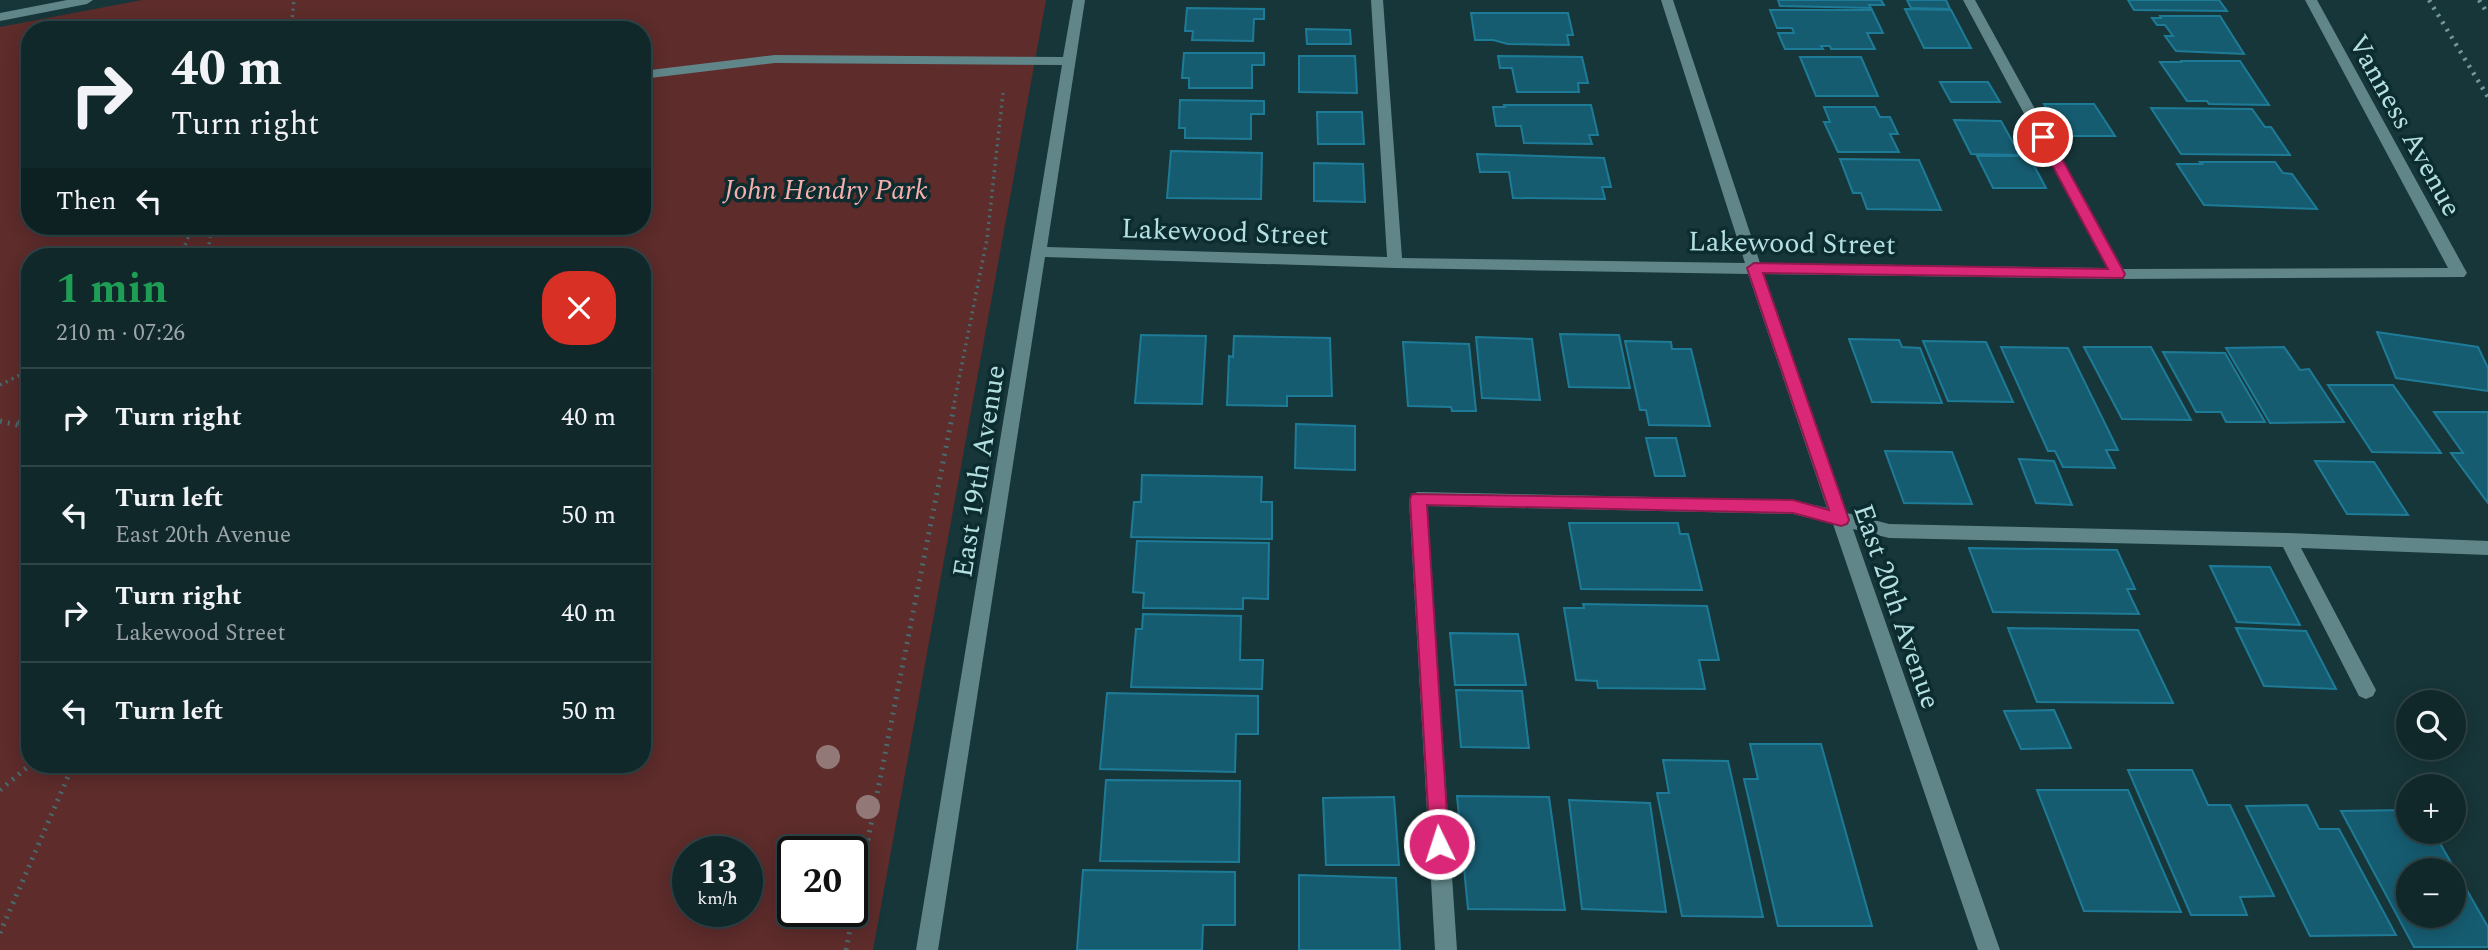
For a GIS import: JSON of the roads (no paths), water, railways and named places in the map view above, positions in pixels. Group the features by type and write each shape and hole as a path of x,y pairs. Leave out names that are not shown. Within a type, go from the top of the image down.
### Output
{"street":[{"path":"0,17 87,0"},
{"name":"East 19th Avenue","path":"927,950 1079,0"},
{"path":"1377,0 1395,263"},
{"name":"East 20th Avenue","path":"1667,0 1754,268 1989,950"},
{"path":"1969,0 2118,274"},
{"name":"Vanness Avenue","path":"2311,0 2459,273"},
{"path":"651,74 775,60 1069,61"},
{"name":"Lakewood Street","path":"1040,252 1395,263 2118,274 2459,273"},
{"path":"1446,950 1418,499 1793,507 1889,531 2288,540 2488,548"},
{"path":"2288,540 2367,690"}],"railway":[{"path":"2429,0 2488,97"},
{"path":"2479,0 2488,14"}],"park label":[{"name":"John Hendry Park","path":"826,189"}]}
